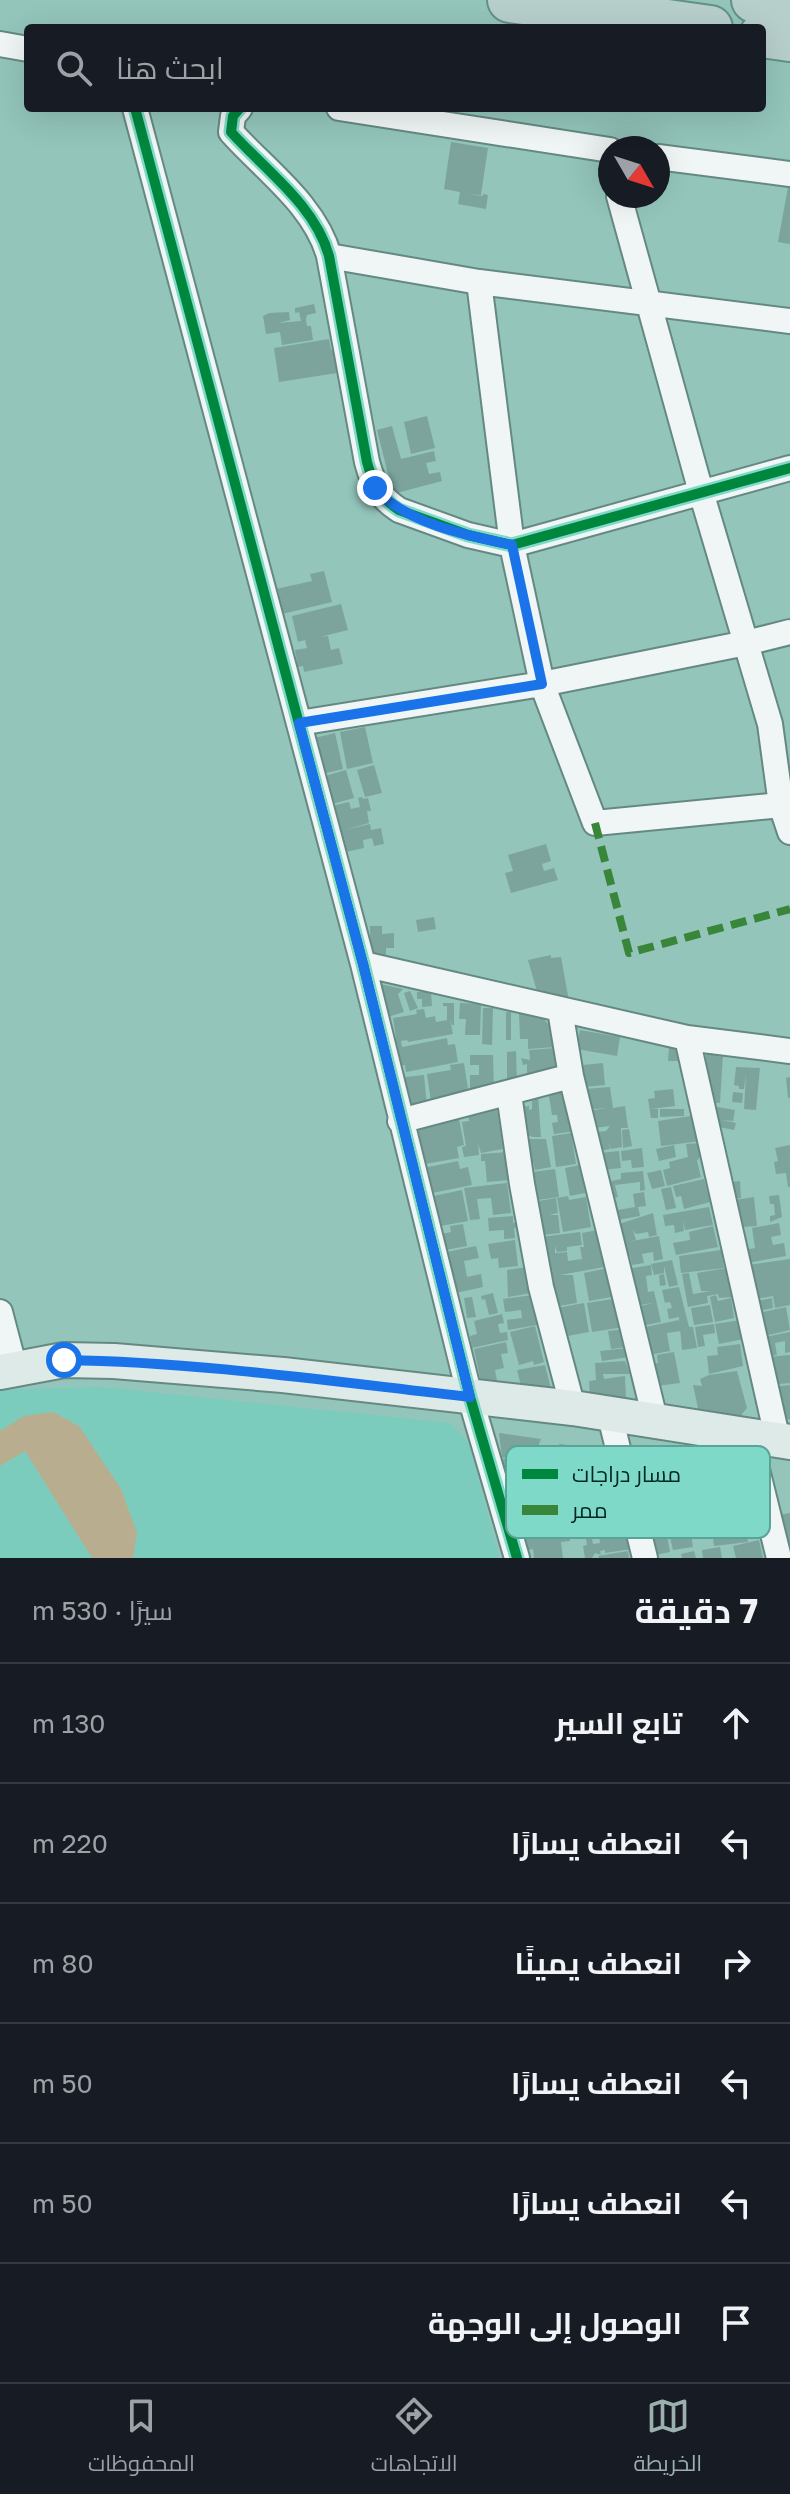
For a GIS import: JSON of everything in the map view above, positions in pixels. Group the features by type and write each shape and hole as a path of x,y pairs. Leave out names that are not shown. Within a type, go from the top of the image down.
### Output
{"highway":[{"path":"510,0 681,24"},
{"path":"754,0 790,5"},
{"path":"766,36 790,39"}],"street":[{"path":"0,44 24,48"},
{"path":"136,112 363,964 470,1397 506,1520"},
{"path":"236,112 231,132 323,234 367,462 375,488 399,510 468,535 512,545 790,468"},
{"path":"362,112 598,152"},
{"path":"670,159 790,174"},
{"path":"622,208 701,492 770,724 790,832"},
{"path":"329,256 479,282 790,321"},
{"path":"479,282 512,545 542,684 595,823 786,803"},
{"path":"299,723 542,684 790,632"},
{"path":"363,964 687,1038 790,1051"},
{"path":"560,1010 571,1076 656,1423"},
{"path":"687,1038 772,1440 779,1558"},
{"path":"400,1121 571,1076"},
{"path":"509,1094 541,1287 573,1408"},
{"path":"0,1312 7,1371 64,1360 114,1361 283,1375 573,1408 772,1440"},
{"path":"610,1416 617,1446"},
{"path":"511,1538 517,1558"},
{"path":"640,1538 645,1558"}],"shaded area":[{"path":"100,1387 450,1423 469,1443 499,1558 0,1558 0,1390"},
{"path":"53,1412 79,1426 121,1489 137,1533 133,1558 92,1558 25,1451 0,1466 0,1431 24,1416"}],"building":[{"path":"451,142 488,148 481,195 468,194 483,196 488,195 486,209 458,204 460,192 444,189"},
{"path":"790,187 790,244 778,242"},
{"path":"314,304 316,313 307,315 306,320 307,326 311,326 313,340 282,345 280,332 266,334 263,316 289,312 290,320 278,323 301,321 295,308"},
{"path":"329,339 331,350 335,349 337,373 279,382 274,348"},
{"path":"427,416 435,448 411,454 404,422"},
{"path":"392,426 401,459 434,451 436,461 426,463 429,474 440,472 442,481 393,494 377,430"},
{"path":"324,571 332,602 282,614 276,589 312,581 310,574"},
{"path":"341,604 348,630 320,637 328,636 331,650 339,648 343,664 304,672 303,666 298,667 295,650 307,648 305,640 298,642 292,616"},
{"path":"365,727 373,763 347,769 340,732"},
{"path":"335,733 343,769 322,774 314,738"},
{"path":"374,765 382,793 365,797 357,770"},
{"path":"346,770 354,798 332,804 325,776"},
{"path":"358,798 368,798 371,811 367,811 369,823 345,830 370,824 371,830 381,828 384,844 374,846 372,838 363,840 364,848 336,854 323,808 349,802 351,809 360,807"},
{"path":"546,844 551,861 542,864 544,871 554,868 558,880 511,893 505,873 513,871 508,855"},
{"path":"434,917 436,929 418,932 416,920"},
{"path":"370,926 382,926 382,934 394,933 394,948 386,948 386,959 371,965"},
{"path":"551,955 551,958 561,957 569,1001 538,995 528,960"},
{"path":"380,984 403,989 398,994 404,1012 388,1017"},
{"path":"410,991 418,1008 410,1011 404,993"},
{"path":"431,991 432,1006 422,1007 422,999 417,999 417,992"},
{"path":"443,1003 454,1003 454,1025 450,1019 453,1034 401,1041 402,1047 447,1038 448,1045 455,1044 458,1062 406,1072 405,1065 394,1067 392,1038 396,1038 393,1018 417,1014 416,1010 424,1009 426,1018 435,1016 436,1022 447,1020 447,1006"},
{"path":"460,1003 481,1004 480,1035 465,1035 466,1019 459,1019"},
{"path":"483,1008 493,1008 492,1045 482,1044"},
{"path":"506,1012 511,1012 511,1040 506,1040"},
{"path":"519,1013 543,1018 554,1031 556,1047 528,1049 528,1039 520,1039"},
{"path":"580,1030 620,1037 617,1056 576,1049"},
{"path":"669,1047 682,1047 681,1061 668,1061"},
{"path":"556,1048 560,1070 527,1082 527,1064 523,1065 521,1058 530,1060 529,1050"},
{"path":"516,1051 517,1085 507,1085 507,1052"},
{"path":"706,1054 723,1055 720,1103 704,1102"},
{"path":"470,1055 493,1055 494,1091 470,1092 470,1075 479,1075 479,1065 470,1065"},
{"path":"464,1063 469,1096 431,1102 427,1074 451,1070 450,1065"},
{"path":"603,1063 605,1085 583,1087 573,1066"},
{"path":"736,1067 760,1068 756,1110 744,1109 746,1074 744,1089 739,1089 734,1085"},
{"path":"424,1075 427,1106 408,1107 405,1077"},
{"path":"790,1077 790,1098 788,1098 786,1078"},
{"path":"570,1087 576,1131 554,1134 552,1123 558,1122 557,1115 552,1115 548,1090"},
{"path":"610,1087 613,1108 625,1106 628,1128 621,1128 622,1147 611,1149 609,1143 610,1149 600,1151 597,1132 606,1131 610,1126 586,1129 584,1112 606,1108 587,1110 584,1089"},
{"path":"673,1089 675,1106 651,1109 658,1109 658,1118 651,1118 648,1099 655,1098 654,1091"},
{"path":"733,1092 743,1093 742,1103 732,1102"},
{"path":"538,1094 541,1137 533,1137 527,1135 526,1120 514,1121 513,1108 529,1106 529,1110 532,1109 532,1098"},
{"path":"496,1103 503,1149 481,1153 478,1144 479,1155 464,1157 462,1147 466,1146 462,1122 469,1121 467,1108"},
{"path":"700,1104 735,1110 733,1121 722,1120 736,1123 734,1130 708,1125"},
{"path":"660,1109 684,1109 684,1116 660,1117"},
{"path":"458,1114 464,1145 457,1147 459,1158 425,1164 417,1122"},
{"path":"698,1115 701,1141 661,1146 658,1121"},
{"path":"629,1129 632,1146 623,1148 622,1130"},
{"path":"571,1133 576,1164 556,1167 552,1136"},
{"path":"524,1139 546,1139 551,1167 535,1170 533,1162 522,1165"},
{"path":"700,1143 701,1155 697,1161 701,1177 667,1186 663,1170 670,1168 669,1162 688,1157 686,1144"},
{"path":"674,1145 676,1157 659,1161 656,1149"},
{"path":"790,1145 788,1187 786,1173 776,1174 774,1162 778,1161 775,1148"},
{"path":"642,1148 644,1167 632,1168 631,1160 622,1161 621,1151"},
{"path":"619,1151 621,1168 601,1170 600,1153"},
{"path":"508,1152 511,1180 487,1182 485,1161 481,1161 481,1154"},
{"path":"458,1161 460,1169 468,1167 472,1185 427,1194 423,1168"},
{"path":"580,1165 585,1193 570,1196 565,1168"},
{"path":"555,1169 559,1197 530,1201 526,1173"},
{"path":"661,1170 665,1186 652,1189 647,1173"},
{"path":"643,1171 645,1190 640,1191 640,1182 615,1185 618,1197 610,1199 607,1182 621,1179 621,1173"},
{"path":"704,1179 710,1202 684,1209 681,1196 676,1197 673,1186"},
{"path":"740,1181 741,1198 726,1199 725,1183"},
{"path":"507,1183 511,1213 493,1215 491,1198 477,1199 480,1219 470,1220 464,1188"},
{"path":"671,1187 676,1208 666,1210 661,1189"},
{"path":"462,1190 468,1221 435,1227 429,1197"},
{"path":"644,1192 646,1206 638,1207 640,1216 612,1221 613,1226 653,1213 657,1235 649,1237 648,1232 636,1234 633,1230 636,1240 627,1242 659,1236 663,1259 654,1261 653,1252 642,1254 644,1263 632,1265 630,1256 627,1256 629,1267 619,1269 616,1247 624,1245 614,1246 604,1202 616,1200 618,1210 635,1207 633,1194"},
{"path":"779,1195 782,1217 770,1222 770,1216 775,1215 769,1196"},
{"path":"568,1196 569,1200 586,1197 591,1227 563,1232 557,1198"},
{"path":"754,1197 757,1226 742,1227 746,1248 727,1201"},
{"path":"556,1198 558,1213 549,1215 558,1215 560,1233 533,1236 526,1203"},
{"path":"709,1207 713,1225 685,1230 683,1220 684,1231 675,1233 674,1225 665,1226 663,1215"},
{"path":"513,1216 513,1223 519,1222 520,1228 514,1228 515,1238 504,1239 504,1230 489,1231 488,1218"},
{"path":"779,1223 781,1235 771,1237 773,1245 784,1243 786,1256 741,1264 739,1251 755,1248 752,1228"},
{"path":"463,1224 467,1246 435,1252 432,1236 451,1232 450,1226"},
{"path":"713,1226 718,1247 676,1255 673,1243 690,1240 689,1232"},
{"path":"603,1229 610,1266 560,1275 573,1275 577,1303 547,1308 542,1273 555,1271 542,1271 541,1237 580,1232 582,1245 557,1252 555,1246 555,1253 567,1252 568,1261 582,1259 580,1247 584,1247 582,1233"},
{"path":"515,1240 518,1266 499,1268 498,1258 491,1259 488,1244"},
{"path":"476,1246 479,1258 464,1261 467,1277 481,1274 483,1287 446,1295 437,1254"},
{"path":"721,1250 724,1268 681,1273 679,1256"},
{"path":"790,1259 790,1305 775,1308 773,1296 756,1299 748,1265"},
{"path":"672,1260 678,1285 669,1287 664,1266 664,1273 654,1275 651,1264"},
{"path":"651,1265 652,1275 646,1276 648,1292 654,1291 661,1322 636,1327 632,1308 653,1303 632,1306 627,1269"},
{"path":"528,1267 532,1293 508,1297 507,1270"},
{"path":"612,1267 617,1296 589,1301 584,1273"},
{"path":"727,1268 732,1297 719,1298 718,1294 707,1296 708,1303 688,1307 682,1274 689,1273 693,1294 710,1291 701,1291 697,1273"},
{"path":"664,1274 666,1285 660,1286 659,1275"},
{"path":"679,1287 697,1348 682,1350 679,1317 669,1319 667,1309 672,1308 670,1302 665,1303 662,1290"},
{"path":"493,1293 498,1313 489,1315 485,1299 482,1300 481,1296"},
{"path":"533,1295 537,1325 508,1330 507,1320 522,1318 521,1310 505,1312 503,1299"},
{"path":"716,1295 718,1301 731,1298 734,1318 715,1322 710,1297"},
{"path":"472,1297 476,1317 467,1318 464,1298"},
{"path":"619,1298 624,1327 592,1332 587,1303"},
{"path":"772,1298 773,1308 758,1311 756,1301"},
{"path":"584,1303 589,1332 557,1338 551,1309"},
{"path":"710,1305 713,1322 694,1325 691,1308"},
{"path":"786,1307 790,1330 756,1338 759,1313"},
{"path":"502,1314 504,1323 498,1324 500,1333 507,1332 508,1340 472,1348 470,1336 477,1334 474,1321"},
{"path":"679,1320 681,1331 667,1333 670,1351 644,1356 636,1329"},
{"path":"740,1320 744,1339 719,1344 715,1324"},
{"path":"714,1324 715,1333 703,1335 705,1346 698,1347 695,1327"},
{"path":"535,1326 544,1362 519,1365 510,1332"},
{"path":"625,1329 627,1347 611,1349 608,1331"},
{"path":"790,1332 790,1352 785,1353 785,1341 775,1343 777,1355 768,1356 759,1338"},
{"path":"506,1342 508,1353 501,1354 504,1368 495,1370 497,1380 481,1383 474,1349"},
{"path":"740,1344 743,1366 709,1374 707,1356 718,1355 717,1347"},
{"path":"628,1348 629,1357 602,1361 600,1351"},
{"path":"674,1352 680,1383 649,1387 645,1365 658,1363 657,1355"},
{"path":"790,1355 790,1383 768,1385 767,1357"},
{"path":"625,1361 630,1374 603,1374 604,1379 596,1380 595,1363"},
{"path":"545,1365 551,1389 521,1386 517,1370"},
{"path":"737,1371 747,1408 738,1419 699,1413 693,1385 702,1386 700,1379 709,1375"},
{"path":"625,1376 626,1399 590,1400 589,1381"},
{"path":"790,1385 790,1419 774,1421 771,1387"},
{"path":"499,1433 541,1439 538,1446 506,1446 506,1457 502,1458"},
{"path":"506,1458 506,1476 502,1477 498,1460"},
{"path":"790,1513 790,1558 775,1516"},
{"path":"570,1538 570,1541 561,1542 563,1558 534,1558 533,1549 522,1551 520,1540"},
{"path":"586,1538 592,1538 593,1544 600,1543 599,1538 630,1538 632,1549 605,1553 605,1550 600,1551 601,1555 595,1553 592,1558 585,1558 583,1546 587,1545"},
{"path":"641,1538 668,1538 670,1552 645,1557"},
{"path":"670,1538 692,1538 693,1547 673,1550"},
{"path":"713,1538 747,1538 748,1542 714,1546"},
{"path":"759,1540 763,1558 736,1558 733,1546"},
{"path":"720,1547 722,1558 703,1558 702,1550"},
{"path":"628,1551 629,1558 598,1556"},
{"path":"694,1551 696,1558 682,1558 681,1554"}],"marked path":[{"path":"595,823 629,953 790,909"}],"cycle path":[{"path":"136,112 363,964 470,1397 506,1520"},
{"path":"236,112 231,132 301,204 322,238 329,256 367,462 378,489 399,510 468,535 512,545 790,468"},
{"path":"511,1538 517,1558"}],"route":[{"path":"64,1360 114,1361 283,1375 470,1397 363,964 299,723 542,684 512,545 468,535 399,510 375,488"}]}
